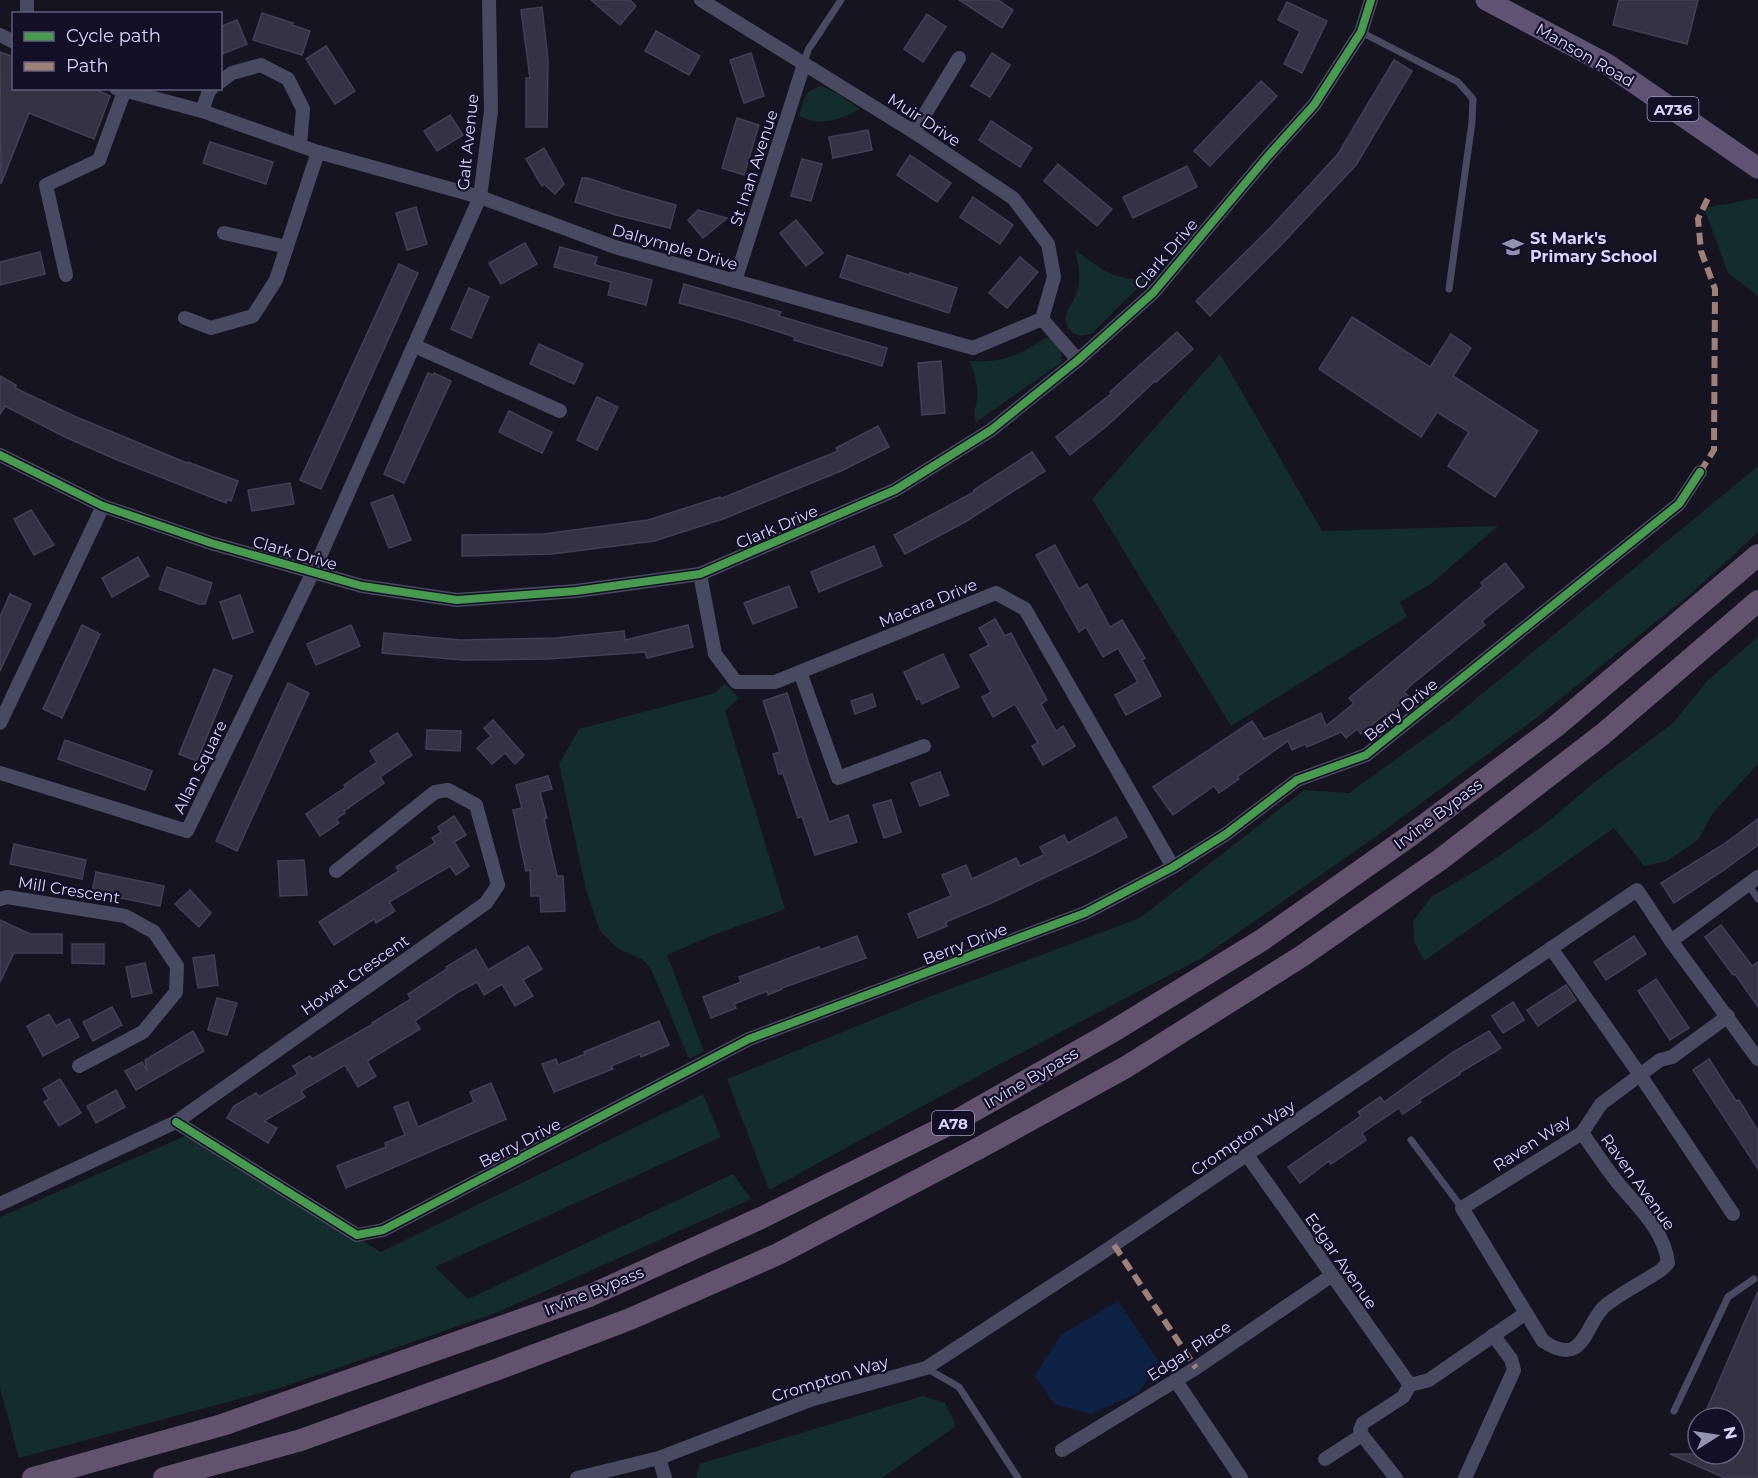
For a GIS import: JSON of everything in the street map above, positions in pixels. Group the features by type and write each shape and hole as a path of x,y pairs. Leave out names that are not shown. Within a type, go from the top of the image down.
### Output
{"highway":[{"name":"Irvine Bypass","path":"33,1478 222,1425 589,1296 763,1217 954,1122 1110,1033 1262,940 1411,836 1555,727 1758,555"},
{"name":"A78","path":"164,1478 301,1440 630,1319 778,1254 981,1147 1136,1061 1302,956 1432,866 1603,734 1758,601"}],"main road":[{"name":"Manson Road","path":"1497,3 1607,64 1758,168"}],"street":[{"name":"Galt Avenue","path":"313,572 480,196 491,111 489,0"},
{"name":"Muir Drive","path":"701,0 914,132 1013,198 1048,244 1054,277 1042,318"},
{"path":"1355,0 1369,4"},
{"name":"Clark Drive","path":"0,455 103,506 211,543 362,586 457,600 576,591 700,574 895,490 991,430 1078,360 1153,293 1314,105 1361,32 1369,4"},
{"path":"914,132 960,58"},
{"name":"St Inan Avenue","path":"735,281 804,64"},
{"path":"222,80 232,72 261,65 288,79 303,109 300,145"},
{"name":"Dalrymple Drive","path":"120,90 201,111 318,152 480,196 615,247 974,348 1042,318"},
{"path":"66,275 46,185 99,160 120,90"},
{"path":"201,111 210,90"},
{"path":"185,318 211,328 253,316 276,280 318,152"},
{"path":"224,233 287,247"},
{"path":"1042,318 1078,360"},
{"path":"415,346 560,411"},
{"name":"Berry Drive","path":"176,1122 357,1235 383,1230 749,1039 1085,913 1173,867 1226,834 1297,780 1366,755 1679,504 1700,472"},
{"path":"0,723 103,506"},
{"name":"Allan Square","path":"0,773 187,831 313,572"},
{"name":"Macara Drive","path":"700,574 715,654 736,682 776,682 996,593 1025,609 1173,867"},
{"path":"800,672 838,778 924,746"},
{"name":"Howat Crescent","path":"0,1204 176,1122 486,903 498,885 476,806 448,790 435,792 336,871"},
{"path":"1671,940 1753,881"},
{"name":"Crompton Way","path":"577,1478 659,1458 813,1399 926,1368 1099,1255 1637,890 1758,1059"},
{"name":"Mill Crescent","path":"0,899 7,897 125,916 154,932 177,966 176,992 143,1032 79,1066"},
{"path":"1551,948 1733,1214"},
{"name":"Raven Way","path":"1462,1208 1582,1133 1601,1104 1660,1060 1672,1057 1728,1016"},
{"name":"Raven Avenue","path":"1526,1313 1543,1341 1554,1349 1569,1350 1585,1339 1604,1306 1661,1270 1668,1263 1667,1251 1658,1230 1614,1178 1582,1133"},
{"name":"Edgar Avenue","path":"1247,1155 1410,1385"},
{"path":"1396,1478 1362,1435 1360,1430 1363,1423 1403,1397 1410,1385 1429,1380 1526,1313 1462,1208"},
{"name":"Edgar Place","path":"1062,1450 1176,1381 1331,1276"},
{"path":"1465,1478 1514,1370 1511,1359 1493,1335"},
{"path":"1176,1381 1241,1478"},
{"path":"1325,1459 1362,1435"},
{"path":"659,1458 665,1478"}],"lane":[{"path":"804,64 808,50 841,0"},
{"path":"1361,32 1458,82 1473,99 1472,122 1449,289"},
{"path":"1753,881 1758,899"},
{"path":"1411,1140 1462,1208"},
{"path":"1674,1411 1728,1297 1757,1278"},
{"path":"926,1368 959,1387 1018,1478"}],"green space":[{"path":"822,86 860,109 822,122 799,116 808,93"},
{"path":"1758,198 1758,296 1728,273 1704,208"},
{"path":"1075,250 1109,273 1127,278 1148,278 1091,334 1085,335 1077,335 1066,324 1067,314 1079,284"},
{"path":"1047,337 1061,346 1062,362 976,422 976,383 969,361 992,361 1010,357"},
{"path":"1220,354 1322,531 1498,526 1432,583 1400,602 1407,617 1231,726 1092,499"},
{"path":"1758,466 1758,532 1693,592 1539,716 1374,838 1200,959 1002,1063 769,1190 727,1079 931,996 1140,918 1304,790 1349,793 1453,718"},
{"path":"1758,637 1758,764 1713,813 1698,840 1667,861 1644,866 1614,828 1424,961 1414,942 1413,921 1431,897 1487,864 1544,825 1596,781 1673,723 1708,680"},
{"path":"725,683 739,698 725,711 785,909 667,955 704,1051 689,1059 651,969 643,960 617,948 600,931 586,890 559,764 579,729 715,693"},
{"path":"703,1094 721,1137 435,1267 468,1299 733,1174 751,1199 496,1313 283,1387 19,1458 0,1388 0,1217 185,1136 381,1252"},
{"path":"923,1396 945,1403 956,1426 882,1478 696,1478 700,1464"}],"water":[{"path":"1118,1301 1159,1362 1138,1393 1091,1414 1054,1404 1035,1375 1061,1335"}],"building":[{"path":"591,0 630,0 636,6 620,25"},
{"path":"959,0 998,0 1013,10 1002,28"},
{"path":"1619,0 1698,0 1687,44 1613,25"},
{"path":"1287,2 1327,21 1302,73 1284,64 1300,31 1278,20"},
{"path":"542,7 548,60 547,127 526,127 526,78 530,78 521,10"},
{"path":"262,13 310,31 302,55 253,40"},
{"path":"927,14 946,27 923,62 904,49"},
{"path":"237,20 247,44 222,54 222,26"},
{"path":"656,31 700,56 689,75 645,51"},
{"path":"326,46 355,91 335,104 306,59"},
{"path":"0,52 12,56 12,90 96,90 110,96 94,139 29,113 1,184"},
{"path":"751,53 764,96 744,103 730,60"},
{"path":"992,53 1010,65 990,97 971,86"},
{"path":"1394,60 1412,71 1356,165 1210,316 1196,301 1270,228 1338,154"},
{"path":"1261,81 1277,96 1210,166 1194,151"},
{"path":"450,115 463,135 437,151 424,131"},
{"path":"737,118 759,125 744,175 722,168"},
{"path":"991,121 1032,148 1020,167 979,140"},
{"path":"868,130 872,150 833,158 829,137"},
{"path":"210,142 273,162 266,184 203,163"},
{"path":"544,148 564,184 555,194 544,184 542,186 526,159"},
{"path":"910,155 951,183 937,202 897,175"},
{"path":"802,159 822,164 811,201 791,196"},
{"path":"1058,164 1112,209 1097,226 1044,181"},
{"path":"1187,166 1197,187 1133,218 1123,197"},
{"path":"582,178 676,205 670,228 575,202"},
{"path":"973,197 1013,225 1000,244 960,217"},
{"path":"416,207 427,244 407,250 396,213"},
{"path":"698,210 727,218 703,238 688,220"},
{"path":"796,220 823,253 806,266 780,233"},
{"path":"525,243 537,264 501,284 489,263"},
{"path":"560,247 597,257 595,265 652,280 646,305 608,295 611,282 554,267"},
{"path":"40,252 45,274 0,285 0,262"},
{"path":"847,255 957,288 949,313 840,277"},
{"path":"1020,257 1038,272 1007,308 989,293"},
{"path":"399,264 418,273 321,489 300,480"},
{"path":"684,284 781,312 779,316 887,348 882,366 794,340 795,337 738,319 679,303"},
{"path":"469,288 489,297 471,338 451,329"},
{"path":"1352,317 1430,367 1451,334 1471,348 1453,376 1538,431 1495,497 1448,466 1469,432 1437,412 1421,437 1319,369"},
{"path":"1177,332 1193,349 1108,425 1070,455 1056,437 1111,394 1110,392"},
{"path":"539,344 583,364 574,384 530,364"},
{"path":"941,361 945,413 922,415 918,363"},
{"path":"428,373 433,375 434,373 451,381 404,483 384,474"},
{"path":"0,376 16,385 15,388 74,416 187,463 238,481 231,501 227,499 226,503 115,459 65,437 5,406 0,414"},
{"path":"597,397 618,407 597,450 577,440"},
{"path":"509,411 552,432 542,453 499,432"},
{"path":"878,426 889,447 841,471 723,519 654,541 552,554 462,556 462,535 544,534 648,520 720,497 720,499 838,451 836,448"},
{"path":"1032,452 1045,471 965,522 905,554 894,535 974,492"},
{"path":"290,483 294,504 252,511 248,490"},
{"path":"393,495 411,540 389,548 371,503"},
{"path":"31,510 54,545 34,555 14,519"},
{"path":"1055,545 1079,589 1087,584 1110,627 1122,620 1145,658 1142,660 1161,696 1126,715 1115,695 1138,682 1118,648 1103,657 1086,627 1079,632 1036,555"},
{"path":"874,546 882,566 819,592 811,572"},
{"path":"138,557 149,576 112,597 102,578"},
{"path":"1505,563 1524,587 1482,621 1485,625 1411,685 1404,692 1409,697 1361,734 1357,729 1346,738 1341,732 1307,747 1305,744 1292,750 1288,741 1237,777 1239,779 1219,793 1214,786 1173,815 1153,787 1252,721 1264,739 1321,713 1326,726 1354,703 1349,698 1483,586 1481,583"},
{"path":"167,567 212,583 205,604 199,604 159,589"},
{"path":"789,586 797,607 753,624 744,603"},
{"path":"10,594 31,604 0,671 0,617"},
{"path":"240,595 253,632 233,639 220,602"},
{"path":"995,619 1005,636 1011,633 1047,700 1041,704 1056,731 1063,726 1075,746 1043,765 1032,746 1038,743 1015,704 993,717 982,697 991,692 970,655 989,645 979,628"},
{"path":"82,625 100,634 62,718 43,709"},
{"path":"351,625 360,646 316,665 307,644"},
{"path":"688,625 693,647 647,658 645,652 548,659 463,660 382,653 384,633 460,640 555,638 624,631 625,640"},
{"path":"943,654 959,687 922,704 920,698 917,700 904,672"},
{"path":"214,669 232,676 197,761 179,754"},
{"path":"288,683 309,693 237,851 216,841"},
{"path":"787,693 829,822 848,815 857,842 815,855 802,816 798,818 783,773 779,774 773,754 780,752 763,701"},
{"path":"872,694 876,706 855,714 851,701"},
{"path":"493,720 524,755 515,764 505,753 492,764 477,748 491,736 484,728"},
{"path":"427,730 461,731 460,751 426,749"},
{"path":"397,733 412,755 380,777 384,783 344,811 345,813 336,819 339,823 320,836 306,814 346,787 344,785 377,762 370,751"},
{"path":"65,740 152,771 145,790 58,759"},
{"path":"940,772 949,795 920,806 911,783"},
{"path":"548,776 552,789 540,792 557,876 563,876 565,911 541,912 540,896 531,896 530,870 526,871 513,810 522,808 516,785"},
{"path":"891,800 901,832 884,838 873,805"},
{"path":"454,816 466,835 454,842 469,866 456,875 450,866 389,902 395,911 376,923 374,919 334,945 319,922 399,871 396,867 435,843 432,838 441,832 438,827"},
{"path":"1116,817 1127,837 998,900 946,922 947,926 918,938 908,914 951,896 942,875 966,865 972,879 1016,858 1020,866 1044,855 1040,847 1064,835 1068,843"},
{"path":"1758,819 1758,845 1674,903 1661,883 1724,844"},
{"path":"14,844 86,860 82,879 10,864"},
{"path":"304,860 307,895 280,896 278,861"},
{"path":"96,872 164,886 160,906 92,892"},
{"path":"190,890 211,913 199,927 175,904"},
{"path":"0,920 30,934 62,934 62,953 14,953 0,982"},
{"path":"1721,925 1752,966 1758,962 1758,1007 1705,937"},
{"path":"857,936 866,958 768,995 767,991 734,1004 736,1008 711,1018 703,997 741,982 739,977 819,947 820,950"},
{"path":"1634,936 1646,954 1606,980 1594,962"},
{"path":"72,944 104,944 104,964 72,963"},
{"path":"528,946 542,969 523,980 533,996 515,1006 502,984 484,995 477,982 460,991 415,1021 420,1029 367,1061 376,1076 358,1087 345,1065 301,1091 305,1097 264,1121 277,1128 268,1143 227,1118 234,1106 256,1093 259,1097 298,1074 293,1066 310,1056 312,1059 373,1024 411,999 408,994 476,949 488,970"},
{"path":"214,955 218,985 198,988 193,958"},
{"path":"145,963 152,993 132,997 126,967"},
{"path":"1656,979 1689,1028 1670,1040 1638,991"},
{"path":"1566,985 1576,1000 1538,1026 1527,1010"},
{"path":"217,998 237,1003 227,1035 208,1030"},
{"path":"1513,1002 1524,1020 1503,1033 1492,1016"},
{"path":"112,1007 122,1025 93,1041 83,1022"},
{"path":"49,1014 56,1026 69,1019 79,1037 43,1056 27,1026"},
{"path":"659,1021 669,1045 641,1057 640,1054 611,1066 613,1069 554,1092 542,1064 556,1059 558,1065"},
{"path":"193,1031 204,1051 136,1090 125,1071 142,1062 147,1071 145,1060"},
{"path":"1489,1031 1501,1048 1459,1073 1419,1100 1421,1102 1403,1114 1399,1108 1362,1133 1366,1140 1331,1164 1329,1161 1300,1183 1288,1167 1361,1116 1358,1112 1380,1097 1384,1102 1452,1053"},
{"path":"1709,1059 1758,1131 1758,1169 1693,1070"},
{"path":"60,1079 81,1113 59,1126 44,1102 49,1099 43,1089"},
{"path":"491,1083 506,1119 346,1188 337,1166 386,1147 385,1143 405,1135 394,1107 408,1102 418,1127 474,1102 470,1092"},
{"path":"116,1090 125,1107 96,1123 87,1106"},
{"path":"1758,1291 1758,1478 1725,1478 1698,1466 1746,1466 1746,1406 1708,1406"},
{"path":"1670,1454 1686,1454 1686,1461"}],"marked path":[{"path":"1700,472 1714,450 1715,289 1701,251 1698,219 1709,196"},
{"path":"1114,1245 1196,1368"}],"cycle path":[{"path":"0,455 103,506 211,543 362,586 457,600 576,591 700,574 895,490 991,430 1078,360 1153,293 1314,105 1361,32 1371,0"},
{"path":"176,1122 357,1235 383,1230 749,1039 1085,913 1173,867 1226,834 1297,780 1366,755 1679,504 1700,472"}],"place":[{"name":"St Mark's Primary School","path":"1513,247"}]}
